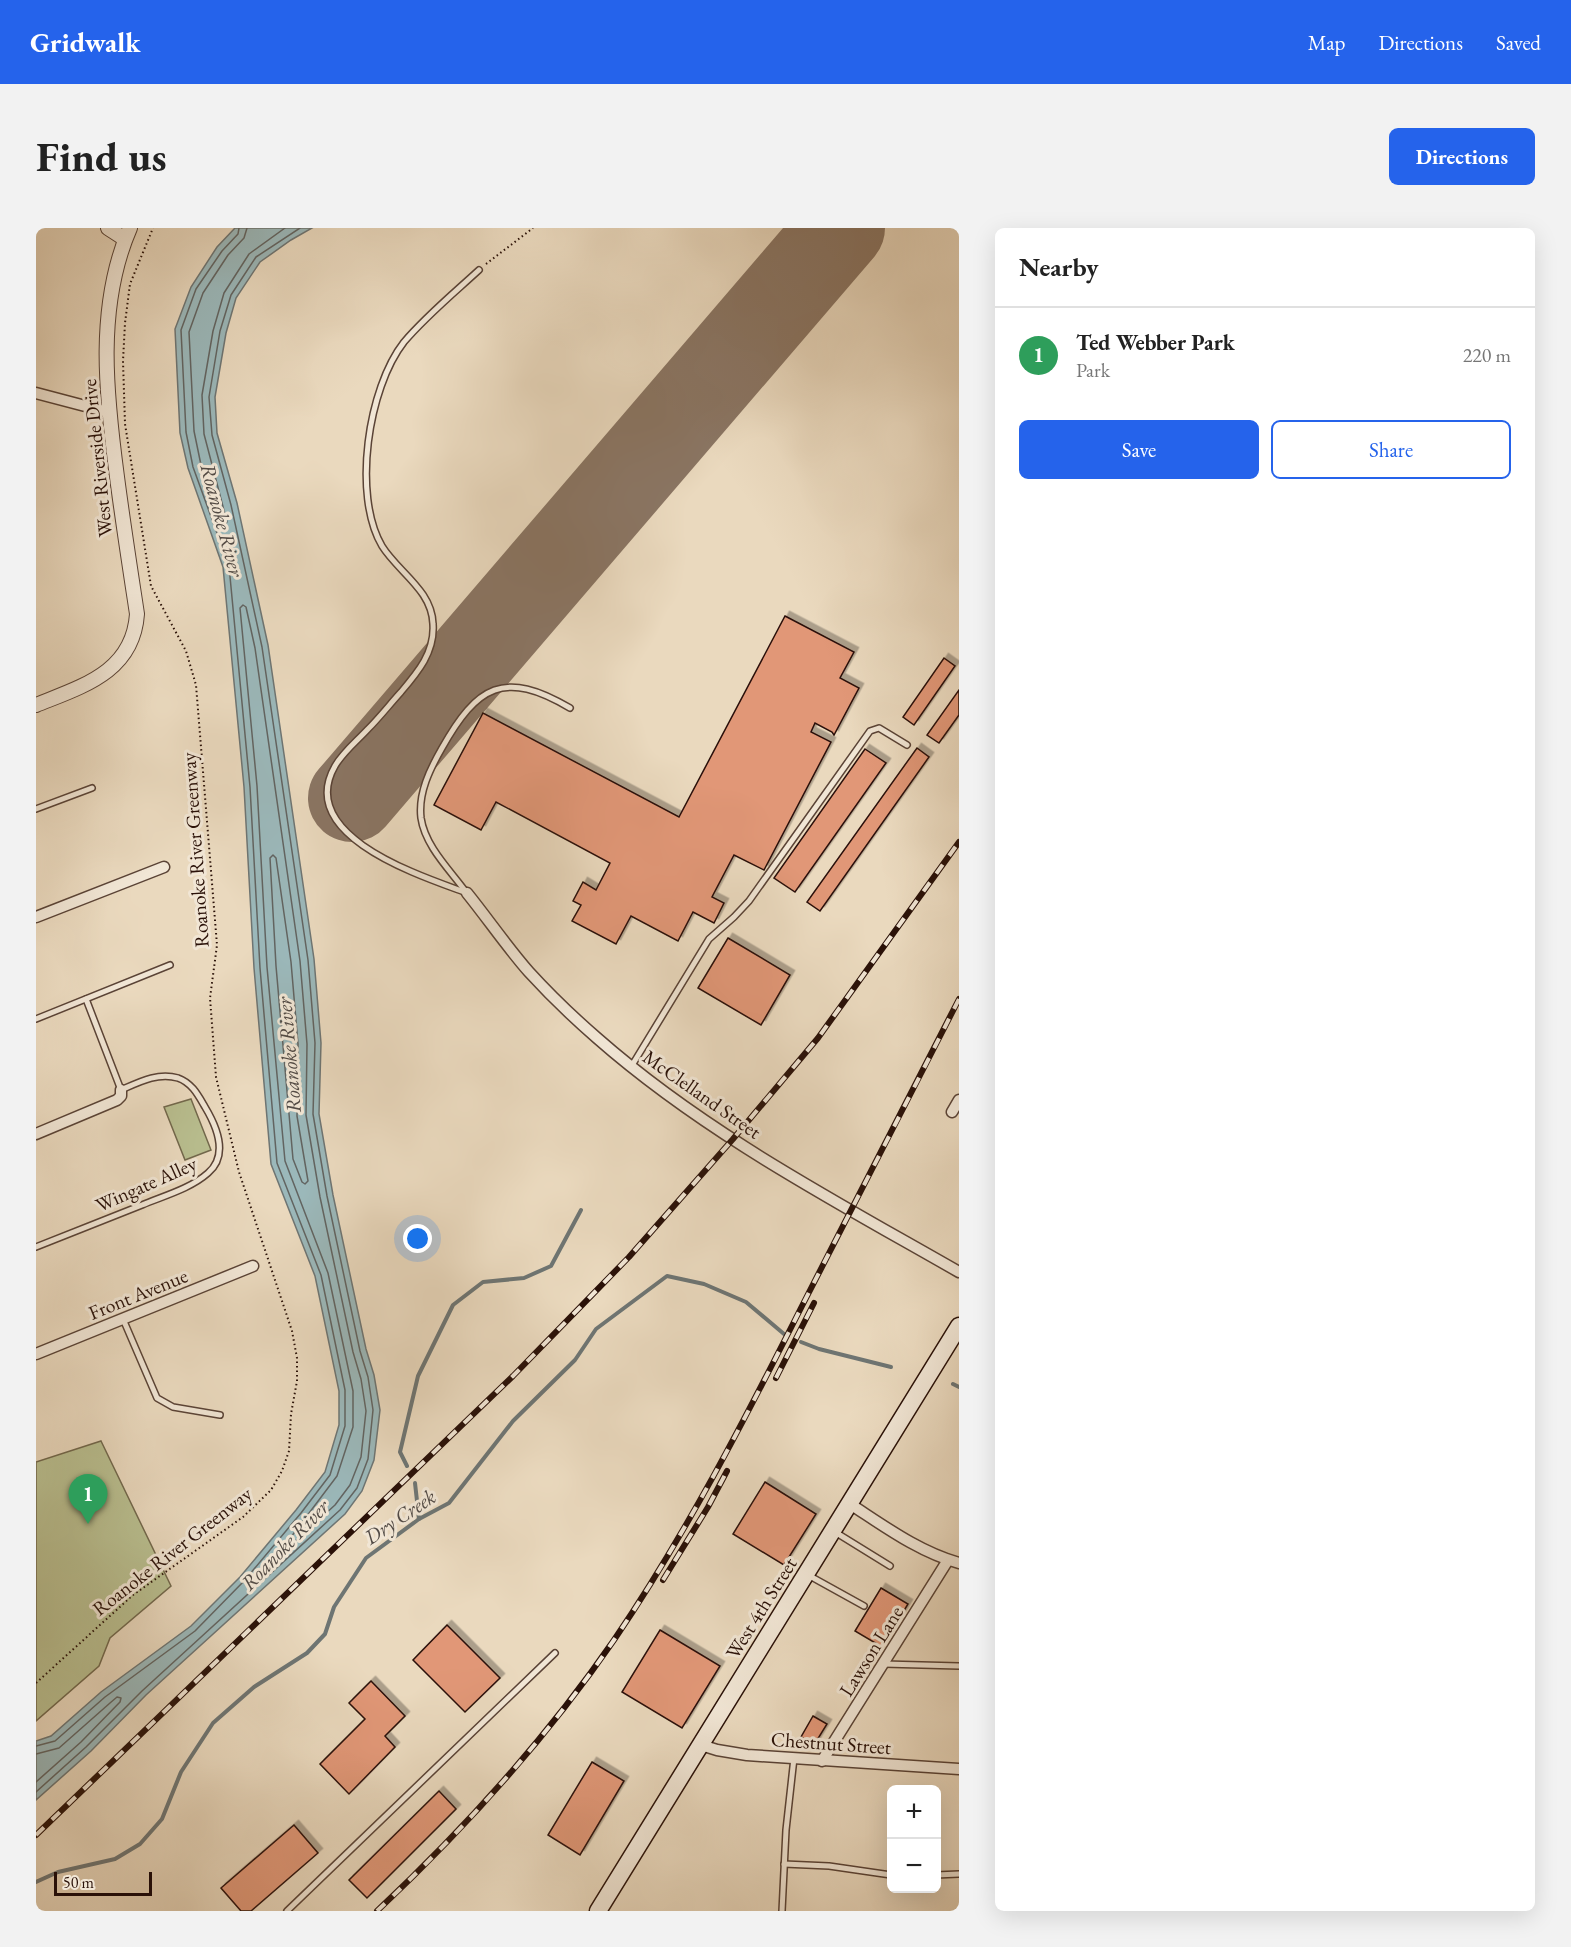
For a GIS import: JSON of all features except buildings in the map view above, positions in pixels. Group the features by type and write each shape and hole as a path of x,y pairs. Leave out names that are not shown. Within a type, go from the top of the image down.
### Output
{"main road":[{"name":"West 4th Street","path":"598,1911 959,1326"}],"street":[{"path":"108,228 128,234"},
{"name":"West Riverside Drive","path":"36,705 107,672 117,664 128,648 136,628 137,614 108,412 107,337 111,298 118,261 128,234"},
{"path":"36,393 108,412"},
{"path":"36,917 164,867"},
{"name":"McClelland Street","path":"467,893 529,972 596,1037 631,1067 711,1125 768,1161 959,1272"},
{"path":"36,1134 117,1100 121,1096 121,1090"},
{"path":"952,1112 959,1100"},
{"name":"Front Avenue","path":"36,1354 253,1266"},
{"path":"850,1504 936,1555 959,1563"},
{"name":"Lawson Lane","path":"822,1761 948,1560"},
{"name":"Chestnut Street","path":"701,1745 747,1755 959,1769"}],"lane":[{"path":"467,893 403,867 366,847 337,824 328,802 328,792 333,769 340,758 379,718 425,663 434,624 424,597 382,545 369,512 366,474 369,438 376,401 392,361 404,343 429,316 479,270"},
{"path":"467,893 433,848 421,819 420,804 433,764 452,731 473,702 495,690 519,687 540,693 570,708"},
{"path":"631,1067 709,939 749,901 870,731 879,728 907,745"},
{"path":"36,809 92,788"},
{"path":"36,1019 170,965"},
{"path":"86,999 121,1090"},
{"name":"Wingate Alley","path":"36,1247 175,1192 203,1176 215,1165 219,1155 218,1133 195,1090 187,1083 177,1078 155,1077 121,1090"},
{"path":"123,1319 157,1398 173,1407 220,1415"},
{"path":"834,1531 890,1566"},
{"path":"807,1574 864,1606"},
{"path":"287,1911 555,1653"},
{"path":"884,1664 959,1666"},
{"path":"782,1911 794,1758"},
{"path":"784,1864 829,1866 887,1874"},
{"path":"941,1875 959,1874"}],"path":[{"name":"Roanoke River Greenway","path":"36,1683 132,1594 243,1517 271,1490 282,1471 289,1451 291,1414 297,1381 297,1358 292,1330 239,1172 216,1077 210,998 217,945 196,685 186,651 151,586 125,424 123,361 125,323 133,273 153,228"},
{"path":"479,270 533,228"}],"green space":[{"path":"191,1099 211,1150 185,1160 164,1107"},
{"path":"101,1441 171,1586 110,1638 99,1666 36,1721 36,1462"}],"water":[{"name":"Roanoke River","path":"235,228 312,228 260,262 236,298 226,333 215,397 217,433 237,503 268,645 314,959 321,1043 319,1114 333,1195 380,1410 374,1460 362,1491 345,1514 146,1695 91,1751 36,1800 36,1741 51,1736 101,1692 191,1626 240,1577 325,1472 339,1425 339,1391 315,1276 271,1164 254,968 244,787 223,567 188,468 180,433 175,329 191,287 217,247"}],"waterway":[{"path":"407,1466 400,1452 418,1376 453,1305 483,1282 524,1278 551,1266 581,1210"},
{"name":"Dry Creek","path":"36,1882 58,1872 115,1859 140,1844 162,1819 181,1772 213,1723 254,1687 307,1653 325,1634 334,1607 366,1558 419,1519 449,1503 513,1421 575,1360 596,1329 667,1276 704,1284 746,1302 784,1334"},
{"name":"Dry Creek","path":"801,1342 819,1349 891,1367"},
{"name":"Dry Creek","path":"953,1384 959,1387"},
{"path":"415,1483 419,1519"}],"runway":[{"path":"352,798 841,228"}],"railway":[{"path":"36,1835 513,1376 629,1257 818,1038 959,842"},
{"path":"377,1911 441,1848 532,1748 588,1677 640,1600 690,1518 736,1434 959,999"},
{"path":"776,1378 814,1303"},
{"path":"663,1580 708,1507 727,1471"}],"place":[{"name":"Ted Webber Park","path":"88,1524"}]}
